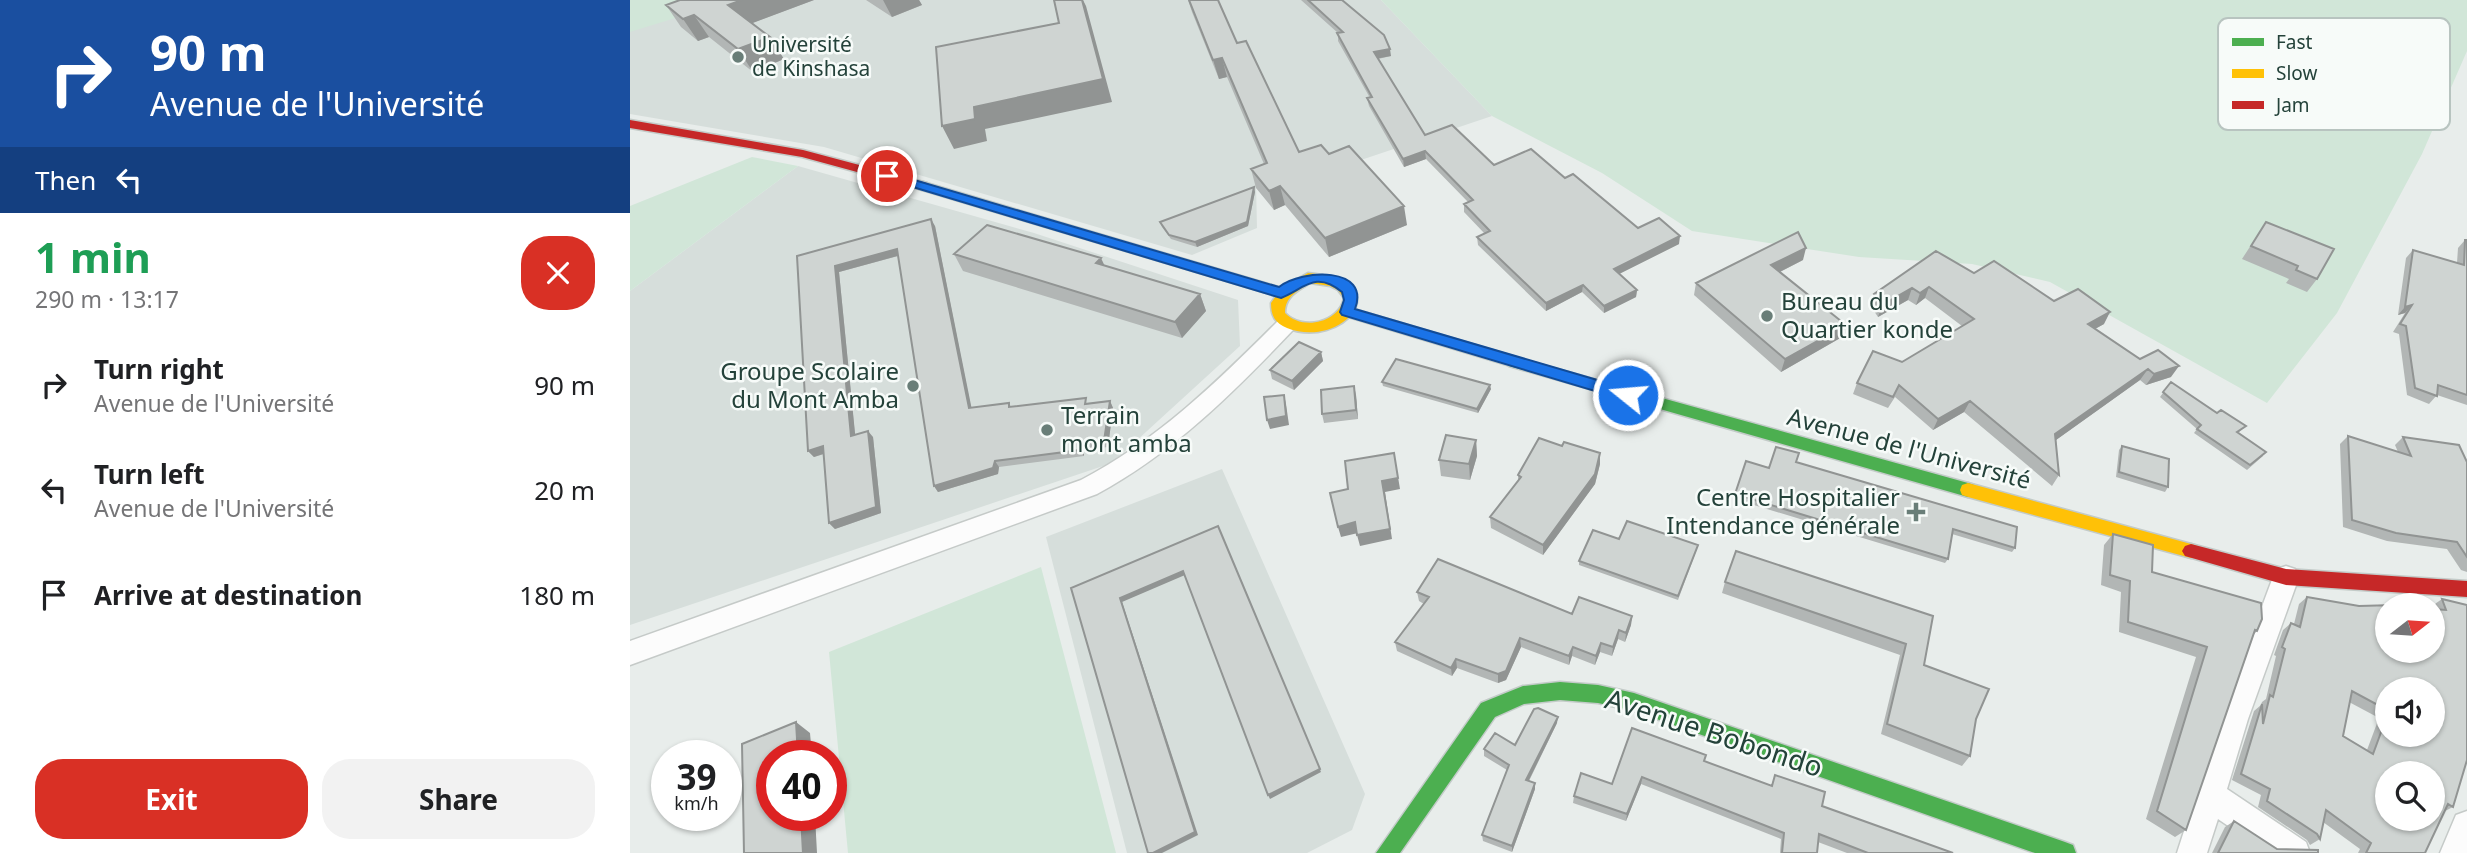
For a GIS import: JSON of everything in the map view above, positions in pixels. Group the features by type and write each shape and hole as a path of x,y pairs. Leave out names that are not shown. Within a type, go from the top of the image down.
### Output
{"street":[{"path":"630,124 803,154 862,168 1281,293"},
{"path":"1308,278 1324,278 1338,282 1348,290 1351,300 1347,312 1336,322 1320,328 1302,329 1286,325 1277,316 1275,304 1281,293 1293,284 1308,278"},
{"name":"Avenue de l'Université","path":"1347,312 1657,404 2286,577 2467,589"},
{"path":"630,653 1089,487 1125,470 1156,449 1286,325"},
{"path":"2192,853 2209,795 2286,577"},
{"name":"Avenue Bobondo","path":"1394,851 1488,710 1506,699 1542,691 1605,694 1634,702 2065,853"},
{"path":"2209,795 2295,853"},
{"path":"2455,853 2467,826"}],"shaded area":[{"path":"630,0 1381,0 1492,116 1358,161 1256,184 1257,228 1192,255 824,147 630,114"},
{"name":"Groupe Scolaire du Mont Amba","path":"798,166 1034,233 1238,300 1240,346 1112,463 630,625 630,291"},
{"path":"1222,469 1365,794 1352,830 1307,853 1127,853 1046,537"}],"green space":[{"path":"630,0 734,0 630,32"},
{"path":"1381,0 2467,0 2467,51 2450,90 2450,18 2218,18 2218,130 2432,130 2337,313 2267,403 2050,282 1972,264 1859,257 1692,231 1602,173 1492,116"},
{"path":"752,157 798,166 630,291 630,206"},
{"path":"1041,567 1116,853 848,853 847,740 837,740 829,652"}],"building":[{"path":"680,0 742,0 728,5 770,37 738,49 694,15 683,19 666,5"},
{"path":"1054,0 1082,0 1103,79 974,107 975,119 942,126 936,47 1059,23"},
{"path":"1189,0 1218,0 1237,43 1246,41 1299,152 1321,145 1329,154 1349,146 1404,206 1325,238 1280,186 1269,191 1251,169 1267,163 1222,58 1213,60"},
{"path":"1308,0 1342,0 1384,35 1390,49 1374,52 1425,135 1452,125 1494,165 1531,149 1565,178 1573,174 1638,228 1659,218 1680,236 1614,269 1637,290 1604,306 1583,285 1546,303 1477,237 1490,231 1464,204 1473,200 1425,151 1403,159 1367,98 1372,97 1337,33 1343,32"},
{"path":"1254,187 1247,222 1195,242 1169,235 1160,222"},
{"path":"931,219 969,408 1009,403 1009,407 1086,398 1085,404 1110,401 1104,441 1081,444 1080,450 995,461 993,468 934,486 897,249 835,266 851,436 868,431 876,507 829,523 823,446 808,451 797,256"},
{"path":"2266,222 2334,249 2317,279 2296,270 2298,266 2251,246"},
{"path":"987,225 1101,258 1096,263 1200,294 1175,322 954,254"},
{"name":"Bureau du Quartier konde","path":"1798,232 1806,248 1771,265 1846,325 1785,359 1696,283"},
{"path":"2465,240 2467,395 2438,385 2437,396 2415,388 2406,326 2400,324 2412,305 2405,307 2413,250 2464,265"},
{"path":"1936,251 1974,273 1994,261 2054,301 2078,289 2110,312 2088,324 2140,359 2158,350 2179,366 2154,374 2148,369 2055,434 2059,475 1970,401 1938,419 1899,385 1893,397 1857,383 1873,351 1902,362 1974,319 1929,287 1920,293 1912,288 1882,305 1874,294"},
{"path":"1299,342 1321,352 1292,381 1270,370"},
{"path":"1396,359 1490,385 1477,409 1382,382"},
{"path":"2171,382 2217,413 2221,410 2246,426 2237,432 2266,452 2250,465 2197,429 2201,425 2163,392"},
{"path":"1354,386 1356,410 1322,414 1321,390"},
{"path":"1284,395 1286,416 1267,420 1264,397"},
{"path":"1446,435 1476,440 1469,464 1439,460"},
{"path":"2348,436 2411,456 2403,437 2459,445 2467,462 2467,557 2457,542 2396,533 2352,520"},
{"path":"1539,438 1562,446 1564,442 1600,453 1595,474 1543,545 1490,517 1521,477 1518,475"},
{"path":"2122,446 2169,459 2168,487 2119,472"},
{"path":"1776,447 1799,453 1796,462 2017,527 2015,548 1953,529 1948,559 1735,494 1746,461 1769,468"},
{"path":"1394,453 1398,478 1382,481 1390,529 1357,535 1355,522 1338,527 1330,493 1348,489 1345,461"},
{"path":"1627,521 1698,545 1678,596 1579,561 1593,530 1619,539"},
{"path":"1218,526 1320,769 1268,795 1183,571 1120,598 1195,832 1148,853 1071,588"},
{"path":"2113,534 2153,545 2152,572 2261,603 2262,619 2257,631 2255,630 2186,830 2157,811 2207,647 2128,622 2130,581 2110,575"},
{"path":"1736,551 1933,616 1924,665 1989,689 1976,719 1970,756 1887,724 1906,644 1725,582"},
{"path":"1438,559 1572,614 1579,597 1632,616 1626,633 1619,630 1613,647 1601,643 1596,656 1573,647 1569,656 1520,638 1506,671 1498,674 1456,659 1451,668 1395,642 1429,597 1417,592"},
{"path":"2307,597 2359,606 2375,606 2375,663 2445,663 2445,600 2467,605 2467,760 2453,807 2448,804 2445,810 2445,761 2375,761 2375,831 2435,831 2425,853 2366,853 2371,843 2326,810 2320,839 2317,834 2267,801 2270,789 2241,774 2262,704 2263,724 2270,695 2273,697 2285,649 2282,647 2291,623 2300,627"},
{"path":"1538,708 1558,717 1526,780 1535,783 1512,846 1482,835 1509,765 1484,749 1495,733 1515,745 1534,709"},
{"path":"796,722 797,740 756,740 756,831 802,831 803,853 744,853 742,744"},
{"path":"1632,728 1706,755 1704,761 1772,786 1775,775 1825,792 1822,806 1953,853 1868,853 1819,834 1817,853 1782,853 1784,833 1642,777 1627,814 1574,796 1581,773 1612,784"},
{"path":"2234,821 2277,849 2318,850 2318,853 2218,853"}],"traffic: fast":[{"path":"1514,362 1968,490"},
{"path":"1387,853 1488,710 1523,695 1560,691 1598,694 1634,702 2065,853"}],"traffic: slow":[{"path":"923,186 1281,293"},
{"path":"1308,278 1335,283 1349,292 1350,306 1343,315 1329,324 1313,328 1298,327 1286,322 1278,314 1278,303 1287,291 1308,278"},
{"path":"1968,490 2191,551"}],"traffic: jam":[{"path":"630,124 803,154 923,186"},
{"path":"1347,312 1514,362"},
{"path":"2191,551 2286,577 2467,589"}],"place":[{"name":"Université de Kinshasa","path":"738,57"},
{"name":"Bureau du Quartier konde","path":"1767,316"},
{"name":"Groupe Scolaire du Mont Amba","path":"913,386"},
{"name":"Terrain mont amba","path":"1047,430"},
{"name":"Centre Hospitalier Intendance générale","path":"1916,512"}],"route":[{"path":"887,176 1281,293 1308,278 1324,278 1338,282 1348,290 1351,300 1347,312 1628,395"}]}
